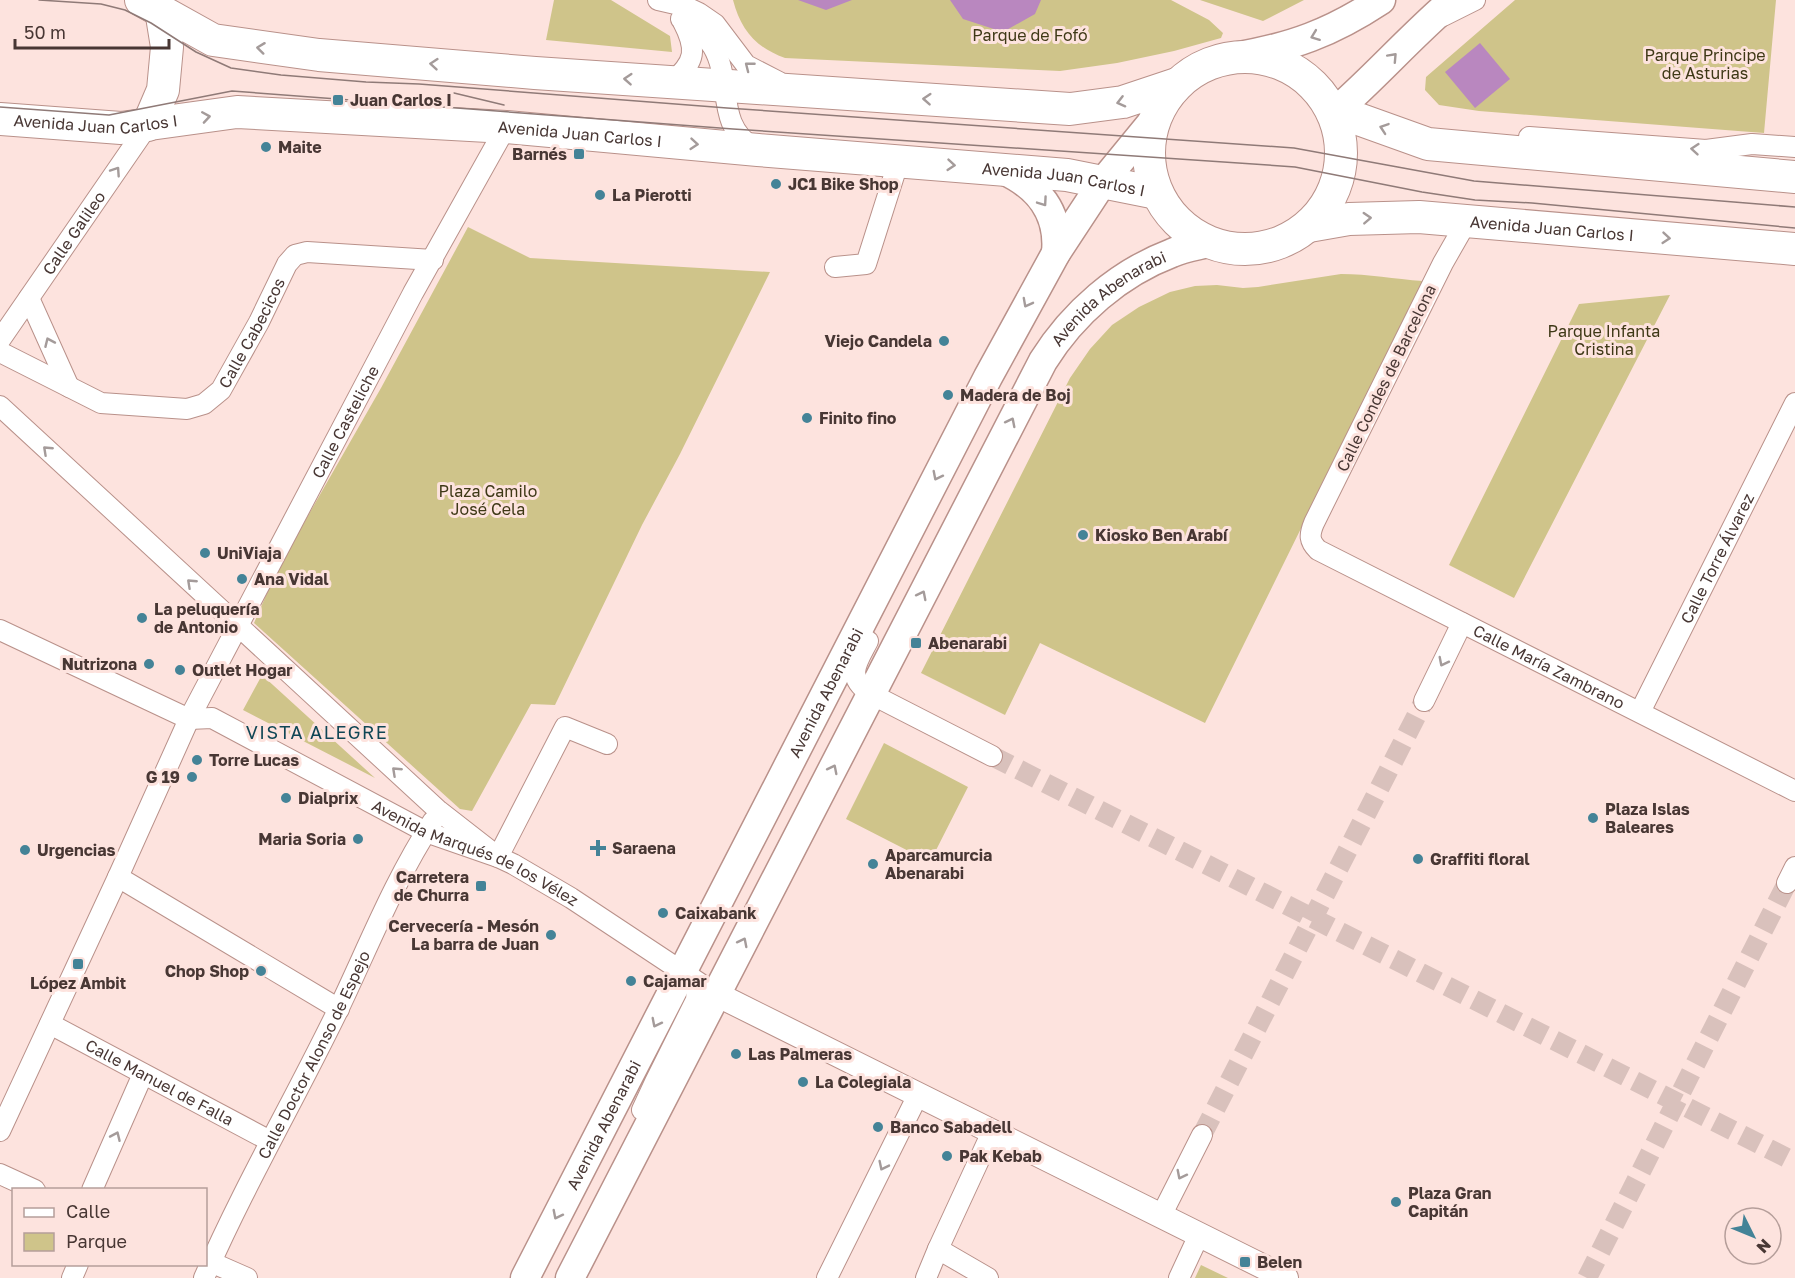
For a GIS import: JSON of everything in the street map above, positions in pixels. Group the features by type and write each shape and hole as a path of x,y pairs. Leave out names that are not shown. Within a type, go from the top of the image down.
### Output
{"main road":[{"path":"1336,111 1453,0"},
{"path":"1234,57 1271,60 1293,69 1322,91 1336,111 1341,147 1339,167 1330,199 1309,226 1280,243 1258,249 1239,250 1208,243 1190,233 1175,220 1157,193 1151,175 1148,155 1152,122 1177,84 1200,67 1234,57 1290,46 1324,33 1374,3"},
{"path":"151,5 199,34 225,43 319,55 536,73 1070,109 1123,102 1177,84"},
{"path":"148,125 163,90 167,47 151,5"},
{"path":"1336,111 1428,144 1795,177"},
{"name":"Avenida Juan Carlos I","path":"0,119 121,128 237,112 506,127 1067,175 1157,193"},
{"name":"Avenida Abenarabi","path":"570,1278 619,1184 767,806 993,366 1056,253 1102,183 1152,122"},
{"path":"1003,170 1020,178 1041,197 1048,207 1056,230 1056,253"},
{"name":"Avenida Juan Carlos I","path":"1309,226 1349,219 1399,217 1795,249"},
{"name":"Avenida Abenarabi","path":"525,1278 871,694 1054,342 1081,313 1127,276 1173,252 1208,243"}],"street":[{"path":"656,0 704,36 713,47 722,70 733,129 746,143 758,150"},
{"path":"656,0 684,6 699,13 715,24 746,65 772,80 801,90"},
{"path":"1427,24 1475,0"},
{"path":"672,82 681,74 692,57 692,40 681,19"},
{"name":"Calle Galileo","path":"0,340 148,125"},
{"name":"Calle Casteliche","path":"0,1131 189,719 432,260 506,127"},
{"path":"1428,144 1465,132 1706,150 1752,144 1795,147"},
{"path":"1724,147 1746,165 1751,173"},
{"path":"836,267 866,264 899,160"},
{"name":"Calle Condes de Barcelona","path":"1309,537 1443,263 1467,221"},
{"name":"Calle Cabecicos","path":"0,352 101,403 187,409 204,404 220,390 259,322 287,264 295,255 307,252 432,260"},
{"path":"29,298 69,387"},
{"name":"Calle Torre Álvarez","path":"1640,712 1795,403"},
{"path":"0,406 439,811 498,857 566,727 607,744"},
{"path":"918,512 909,556 856,664 856,681 871,694 992,756"},
{"name":"Calle María Zambrano","path":"1309,537 1318,550 1795,791"},
{"path":"1424,701 1462,623"},
{"name":"Avenida Marqués de los Vélez","path":"0,630 189,719 212,718 426,832 498,857 572,898 699,982 918,1095 1286,1278"},
{"name":"Calle Doctor Alonso de Espejo","path":"207,1267 339,1009 398,881 439,811"},
{"path":"118,877 339,1009"},
{"name":"Calle Manuel de Falla","path":"50,1024 270,1141"},
{"path":"93,1188 143,1074"},
{"path":"827,1278 918,1095"},
{"path":"926,1278 993,1132"},
{"path":"1161,1216 1202,1135"},
{"path":"0,1174 31,1188"},
{"path":"1179,1278 1199,1235"},
{"path":"938,1249 988,1278"},
{"path":"207,1267 247,1278"}],"green space":[{"path":"554,0 611,0 670,36 672,52 546,40"},
{"name":"Parque de Fofó","path":"733,0 1171,0 1209,20 1223,33 1221,38 1174,51 1117,63 1060,71 785,58 757,43 745,29"},
{"path":"1200,0 1304,0 1263,21"},
{"name":"Parque Principe de Asturias","path":"1515,0 1776,0 1764,133 1479,111 1439,105 1425,90 1426,77"},
{"name":"Plaza Camilo José Cela","path":"468,227 530,258 770,272 680,454 642,525 555,705 531,704 472,811 460,809 254,623 278,568 381,388"},
{"path":"1341,274 1423,281 1205,723 1040,643 1005,715 921,673 1070,378 1090,349 1112,325 1139,307 1170,292 1195,286 1258,287"},
{"name":"Parque Infanta Cristina","path":"1670,295 1514,598 1449,565 1579,304"},
{"path":"262,675 375,778 243,710"},
{"path":"884,743 968,787 930,862 846,819"},
{"path":"1201,1265 1228,1278 1195,1278"}],"shaded area":[{"path":"798,0 852,0 826,10"},
{"path":"950,0 1041,0 1035,14 1003,32 963,19"},
{"path":"1480,43 1510,79 1475,108 1445,72"}],"tunnel":[{"path":"1202,1135 1424,701"},
{"path":"992,756 1795,1162"},
{"path":"1587,1278 1787,883"}],"tram line":[{"path":"39,0 101,4 125,10 151,23 196,52 231,68 281,75 1294,148 1474,181 1795,207"},
{"path":"0,107 109,115 232,91 733,129 1295,167 1475,200 1532,203 1795,228"},
{"path":"454,93 504,105"}],"place":[{"name":"Juan Carlos I","path":"338,100"},
{"name":"Maite","path":"266,147"},
{"name":"Barnés","path":"579,154"},
{"name":"JC1 Bike Shop","path":"776,184"},
{"name":"La Pierotti","path":"600,195"},
{"name":"Viejo Candela","path":"944,341"},
{"name":"Madera de Boj","path":"948,395"},
{"name":"Finito fino","path":"807,418"},
{"name":"Kiosko Ben Arabí","path":"1083,535"},
{"name":"UniViaja","path":"205,553"},
{"name":"Ana Vidal","path":"242,579"},
{"name":"La peluquería de Antonio","path":"142,618"},
{"name":"Abenarabi","path":"916,643"},
{"name":"Nutrizona","path":"149,664"},
{"name":"Outlet Hogar","path":"180,670"},
{"name":"Torre Lucas","path":"197,760"},
{"name":"G 19","path":"192,777"},
{"name":"Dialprix","path":"286,798"},
{"name":"Plaza Islas Baleares","path":"1593,818"},
{"name":"Maria Soria","path":"358,839"},
{"name":"Saraena","path":"598,848"},
{"name":"Urgencias","path":"25,850"},
{"name":"Graffiti floral","path":"1418,859"},
{"name":"Aparcamurcia Abenarabi","path":"873,864"},
{"name":"Carretera de Churra","path":"481,886"},
{"name":"Caixabank","path":"663,913"},
{"name":"Cervecería - Mesón La barra de Juan","path":"551,935"},
{"name":"López Ambit","path":"78,964"},
{"name":"Chop Shop","path":"261,971"},
{"name":"Cajamar","path":"631,981"},
{"name":"Las Palmeras","path":"736,1054"},
{"name":"La Colegiala","path":"803,1082"},
{"name":"Banco Sabadell","path":"878,1127"},
{"name":"Pak Kebab","path":"947,1156"},
{"name":"Plaza Gran Capitán","path":"1396,1202"},
{"name":"Belen","path":"1245,1262"}],"district":[{"name":"VISTA ALEGRE","path":"317,732"}]}
